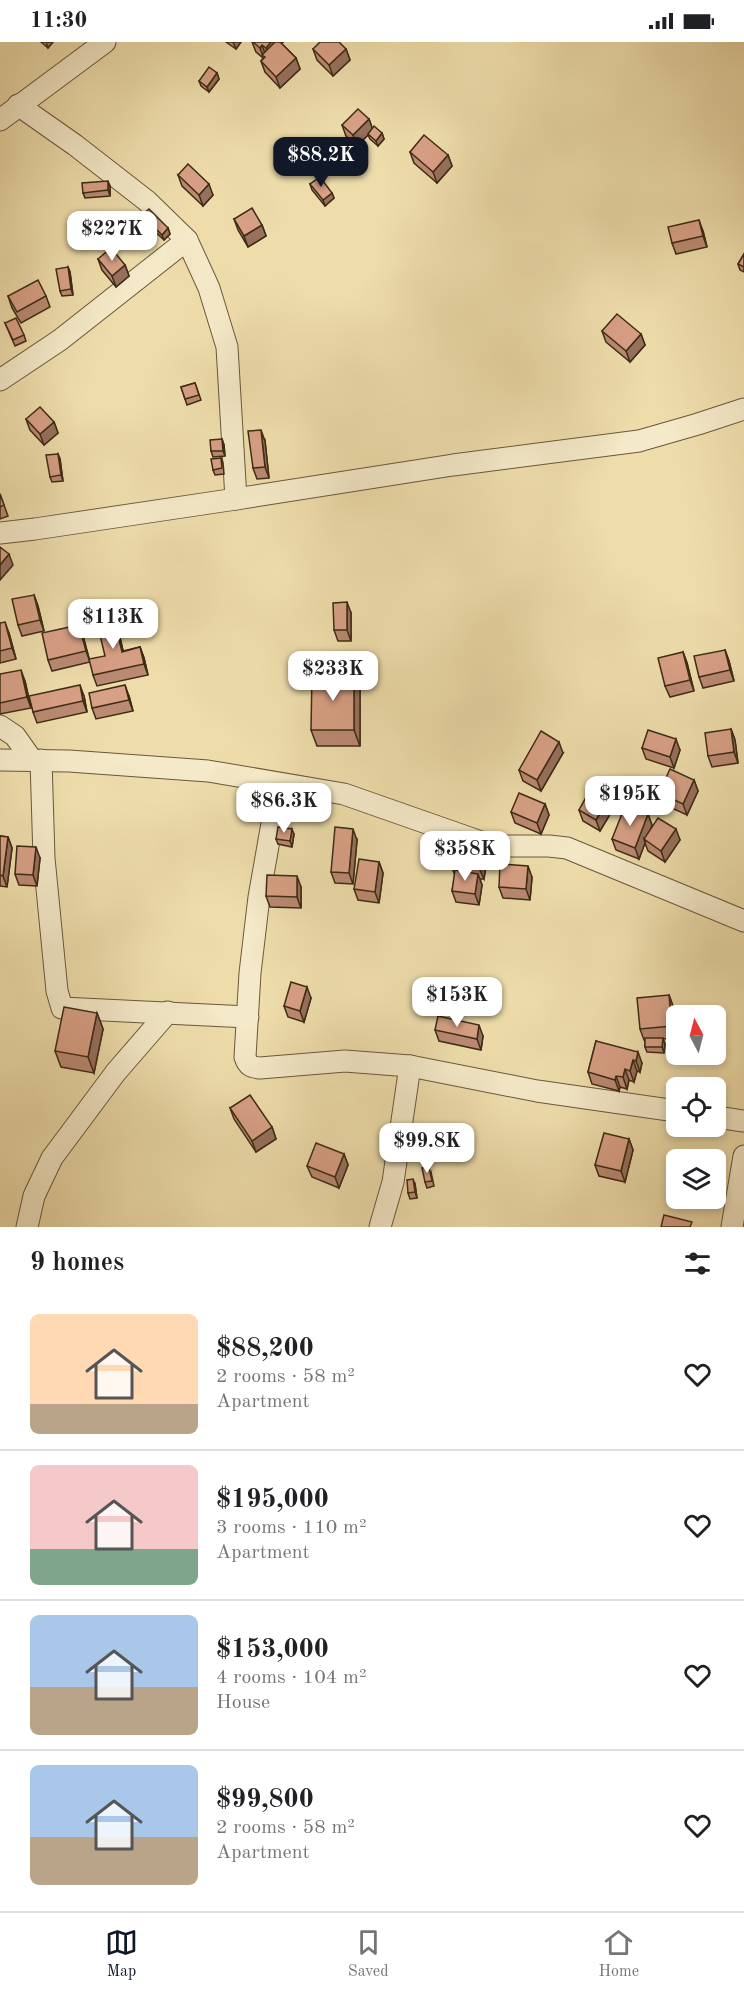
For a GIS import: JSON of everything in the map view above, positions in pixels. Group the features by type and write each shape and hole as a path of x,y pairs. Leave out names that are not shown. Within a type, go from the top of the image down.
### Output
{"street":[{"path":"0,120 105,42"},
{"path":"18,105 75,145 147,201 187,240 210,288 227,347 236,499"},
{"path":"0,380 60,340 187,240"},
{"path":"0,533 453,465 639,441 744,409"},
{"path":"0,726 15,736 36,760 60,1004 65,1009 248,1017"},
{"path":"0,760 36,760 208,771 344,794 481,842 505,846 567,848 744,921"},
{"path":"279,784 259,897 250,973 245,1057 251,1067 345,1061 410,1066 537,1091 666,1110"},
{"path":"27,1227 34,1196 52,1158 116,1072 168,1012"},
{"path":"380,1227 393,1182 410,1066"},
{"path":"726,1118 744,1121"},
{"path":"732,1227 744,1156"}],"building":[{"path":"253,42 271,42 266,48 262,45 260,48"},
{"path":"275,42 280,42 296,58 276,77 261,61 265,57 262,55"},
{"path":"320,42 339,42 346,49 329,65 313,49"},
{"path":"209,67 217,73 207,87 199,81"},
{"path":"358,109 369,119 353,135 342,125"},
{"path":"374,126 382,133 376,141 368,134"},
{"path":"424,135 448,155 433,172 410,152"},
{"path":"188,164 209,184 199,195 178,175"},
{"path":"320,177 332,193 323,200 310,184"},
{"path":"108,181 108,190 83,193 82,183"},
{"path":"252,208 262,225 244,236 234,219"},
{"path":"149,209 168,228 162,235 142,215"},
{"path":"699,220 703,236 672,243 668,227"},
{"path":"111,248 125,265 112,276 98,259"},
{"path":"744,254 744,267 738,264"},
{"path":"68,267 71,289 60,291 56,269"},
{"path":"38,280 46,296 17,312 8,296"},
{"path":"617,314 641,334 626,351 602,331"},
{"path":"16,318 24,335 13,340 5,323"},
{"path":"195,383 199,395 185,399 181,387"},
{"path":"40,407 54,422 40,434 26,419"},
{"path":"261,430 265,467 253,468 248,431"},
{"path":"222,439 223,451 211,451 210,440"},
{"path":"58,454 61,475 50,477 46,455"},
{"path":"221,458 222,468 213,470 211,459"},
{"path":"0,494 4,505 0,507"},
{"path":"0,547 9,554 0,565"},
{"path":"34,595 40,620 18,625 12,599"},
{"path":"347,602 347,630 334,630 333,603"},
{"path":"113,614 122,652 140,647 144,664 93,675 89,659 105,656 96,618"},
{"path":"5,622 12,648 0,651 0,623"},
{"path":"79,625 86,651 48,660 42,633"},
{"path":"725,650 730,670 699,677 694,656"},
{"path":"683,652 690,680 665,686 658,658"},
{"path":"21,670 27,697 0,703 0,674"},
{"path":"312,673 354,674 354,730 311,730"},
{"path":"80,685 83,701 33,712 29,696"},
{"path":"125,685 129,700 92,708 89,693"},
{"path":"731,729 734,752 708,756 705,733"},
{"path":"648,730 676,739 670,757 642,748"},
{"path":"541,731 559,742 537,780 519,770"},
{"path":"670,769 694,780 683,804 659,793"},
{"path":"590,790 608,800 596,820 579,810"},
{"path":"519,793 545,804 537,823 511,812"},
{"path":"625,806 648,814 635,848 612,839"},
{"path":"658,818 676,829 661,851 644,839"},
{"path":"278,827 292,829 290,841 276,839"},
{"path":"335,827 353,829 349,873 331,872"},
{"path":"454,835 484,840 479,868 450,864"},
{"path":"0,836 8,837 3,876 0,875"},
{"path":"17,846 36,847 33,875 15,874"},
{"path":"359,859 379,862 375,892 354,889"},
{"path":"500,864 528,866 526,889 499,887"},
{"path":"455,870 478,874 475,894 452,891"},
{"path":"267,875 297,876 297,897 266,896"},
{"path":"291,982 307,987 300,1011 284,1006"},
{"path":"669,995 670,1005 666,1005 666,1027 640,1029 637,998"},
{"path":"64,1007 97,1013 88,1057 55,1051"},
{"path":"438,1016 479,1025 477,1039 435,1030"},
{"path":"645,1038 663,1038 662,1047 645,1047"},
{"path":"596,1041 638,1052 630,1071 625,1069 623,1077 616,1076 615,1080 588,1072"},
{"path":"250,1095 272,1127 252,1141 230,1108"},
{"path":"604,1133 629,1139 621,1171 595,1165"},
{"path":"316,1143 344,1154 335,1177 307,1166"},
{"path":"429,1167 432,1181 425,1182 422,1168"},
{"path":"413,1179 415,1192 408,1193 407,1180"},
{"path":"664,1215 692,1222 690,1227 661,1227"}]}
